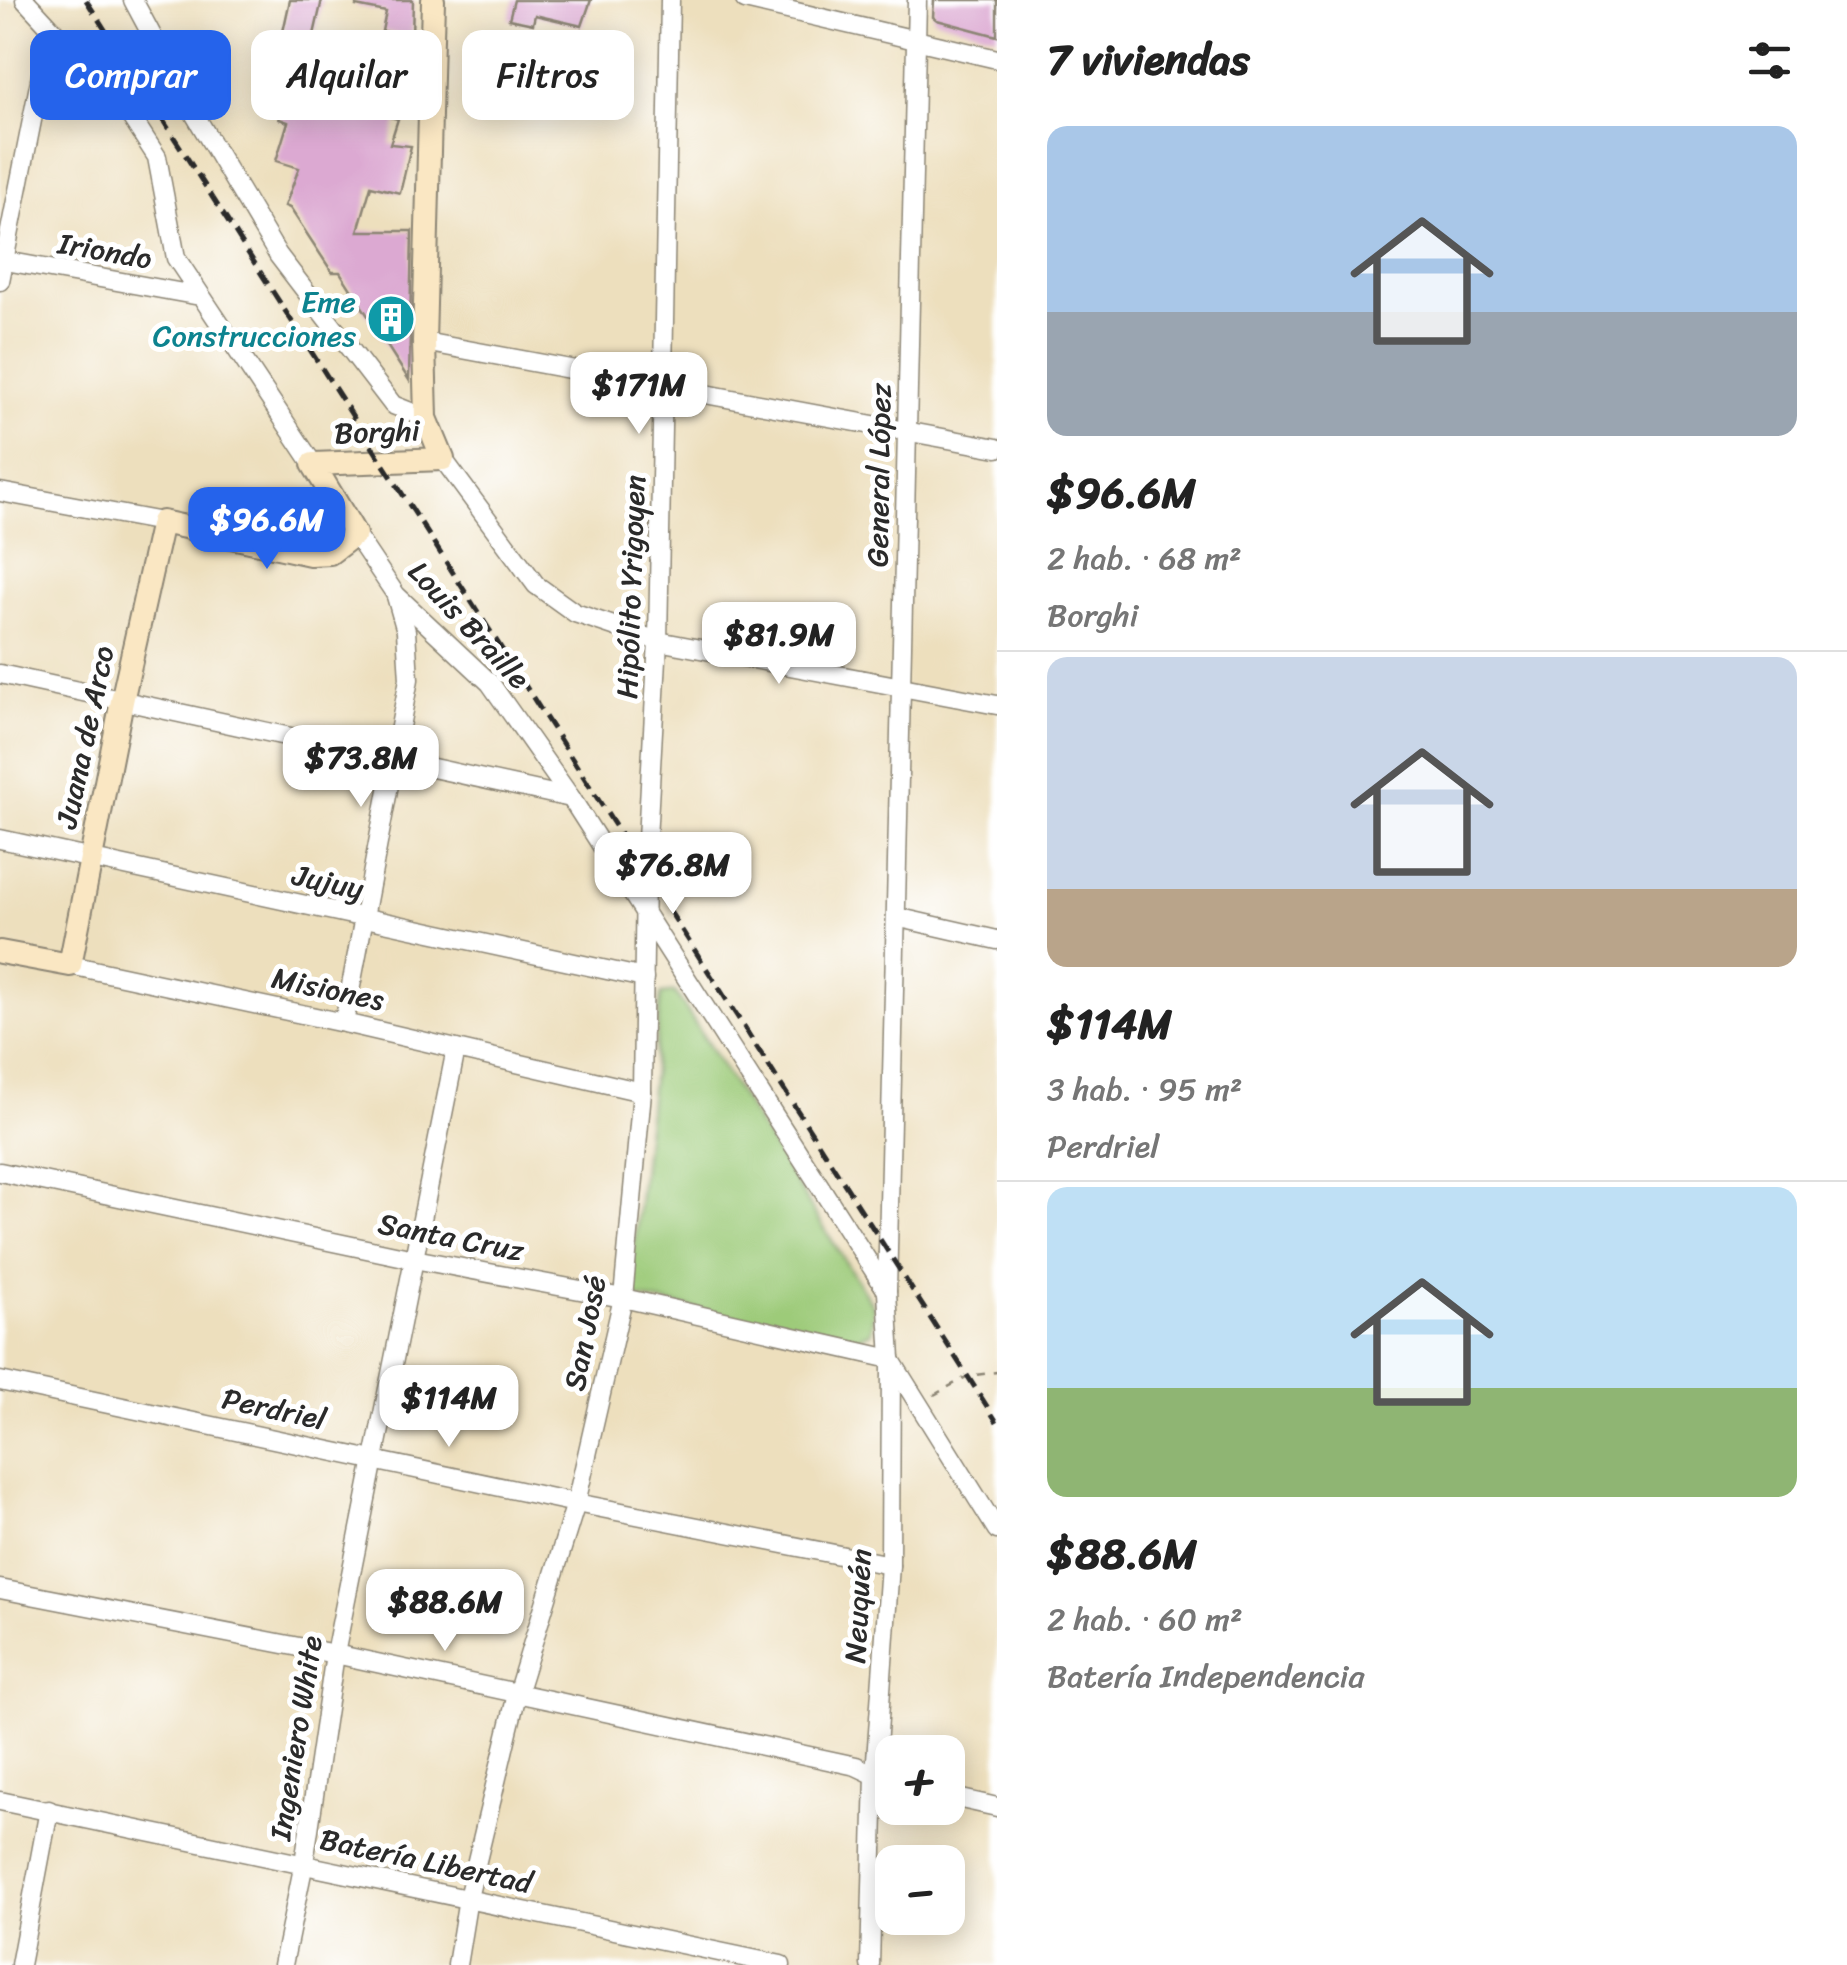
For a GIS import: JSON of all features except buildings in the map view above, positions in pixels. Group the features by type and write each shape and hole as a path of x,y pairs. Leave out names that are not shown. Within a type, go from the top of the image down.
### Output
{"street":[{"name":"Louis Braille","path":"24,0 50,30"},
{"path":"133,0 278,255 393,405 426,418"},
{"path":"434,0 424,342 426,418 443,459 536,585 575,613 658,640 997,705"},
{"name":"Hipólito Yrigoyen","path":"645,875 658,640 670,0"},
{"path":"745,0 997,60"},
{"name":"General López","path":"888,1251 917,0"},
{"path":"0,281 31,120"},
{"name":"Louis Braille","path":"133,120 157,157 176,258 200,296 396,595 490,683 571,798 887,1292"},
{"name":"Iriondo","path":"2,260 200,296"},
{"path":"424,342 997,448"},
{"name":"Borghi","path":"313,464 443,459"},
{"path":"0,492 310,554 330,552 356,534"},
{"name":"Juana de Arco","path":"70,965 162,522"},
{"path":"344,1023 410,679 406,631 396,595"},
{"path":"0,674 571,798"},
{"name":"Jujuy","path":"0,839 644,978"},
{"name":"San José","path":"457,1965 468,1898 517,1694 576,1503 623,1298 642,1092 645,875"},
{"path":"896,916 997,940"},
{"name":"Misiones","path":"0,952 344,1023 642,1092"},
{"name":"Ingeniero White","path":"283,1965 304,1864 336,1654 456,1049"},
{"name":"Santa Cruz","path":"0,1172 414,1259 623,1298 891,1360"},
{"name":"Neuquén","path":"870,1965 874,1774 890,1565 888,1251"},
{"path":"891,1360 997,1530"},
{"name":"Perdriel","path":"0,1380 576,1503 890,1565"},
{"path":"0,1588 336,1654 856,1766 874,1774"},
{"name":"Batería Libertad","path":"0,1800 781,1965"},
{"path":"965,1800 997,1807"},
{"path":"20,1965 49,1810"}],"path":[{"path":"918,1404 968,1376 997,1372"}],"green space":[{"path":"675,992 874,1307 871,1332 853,1340 629,1296 661,994"}],"railway":[{"path":"86,0 997,1422"}],"place":[{"name":"Eme Construcciones","path":"391,319"}]}
